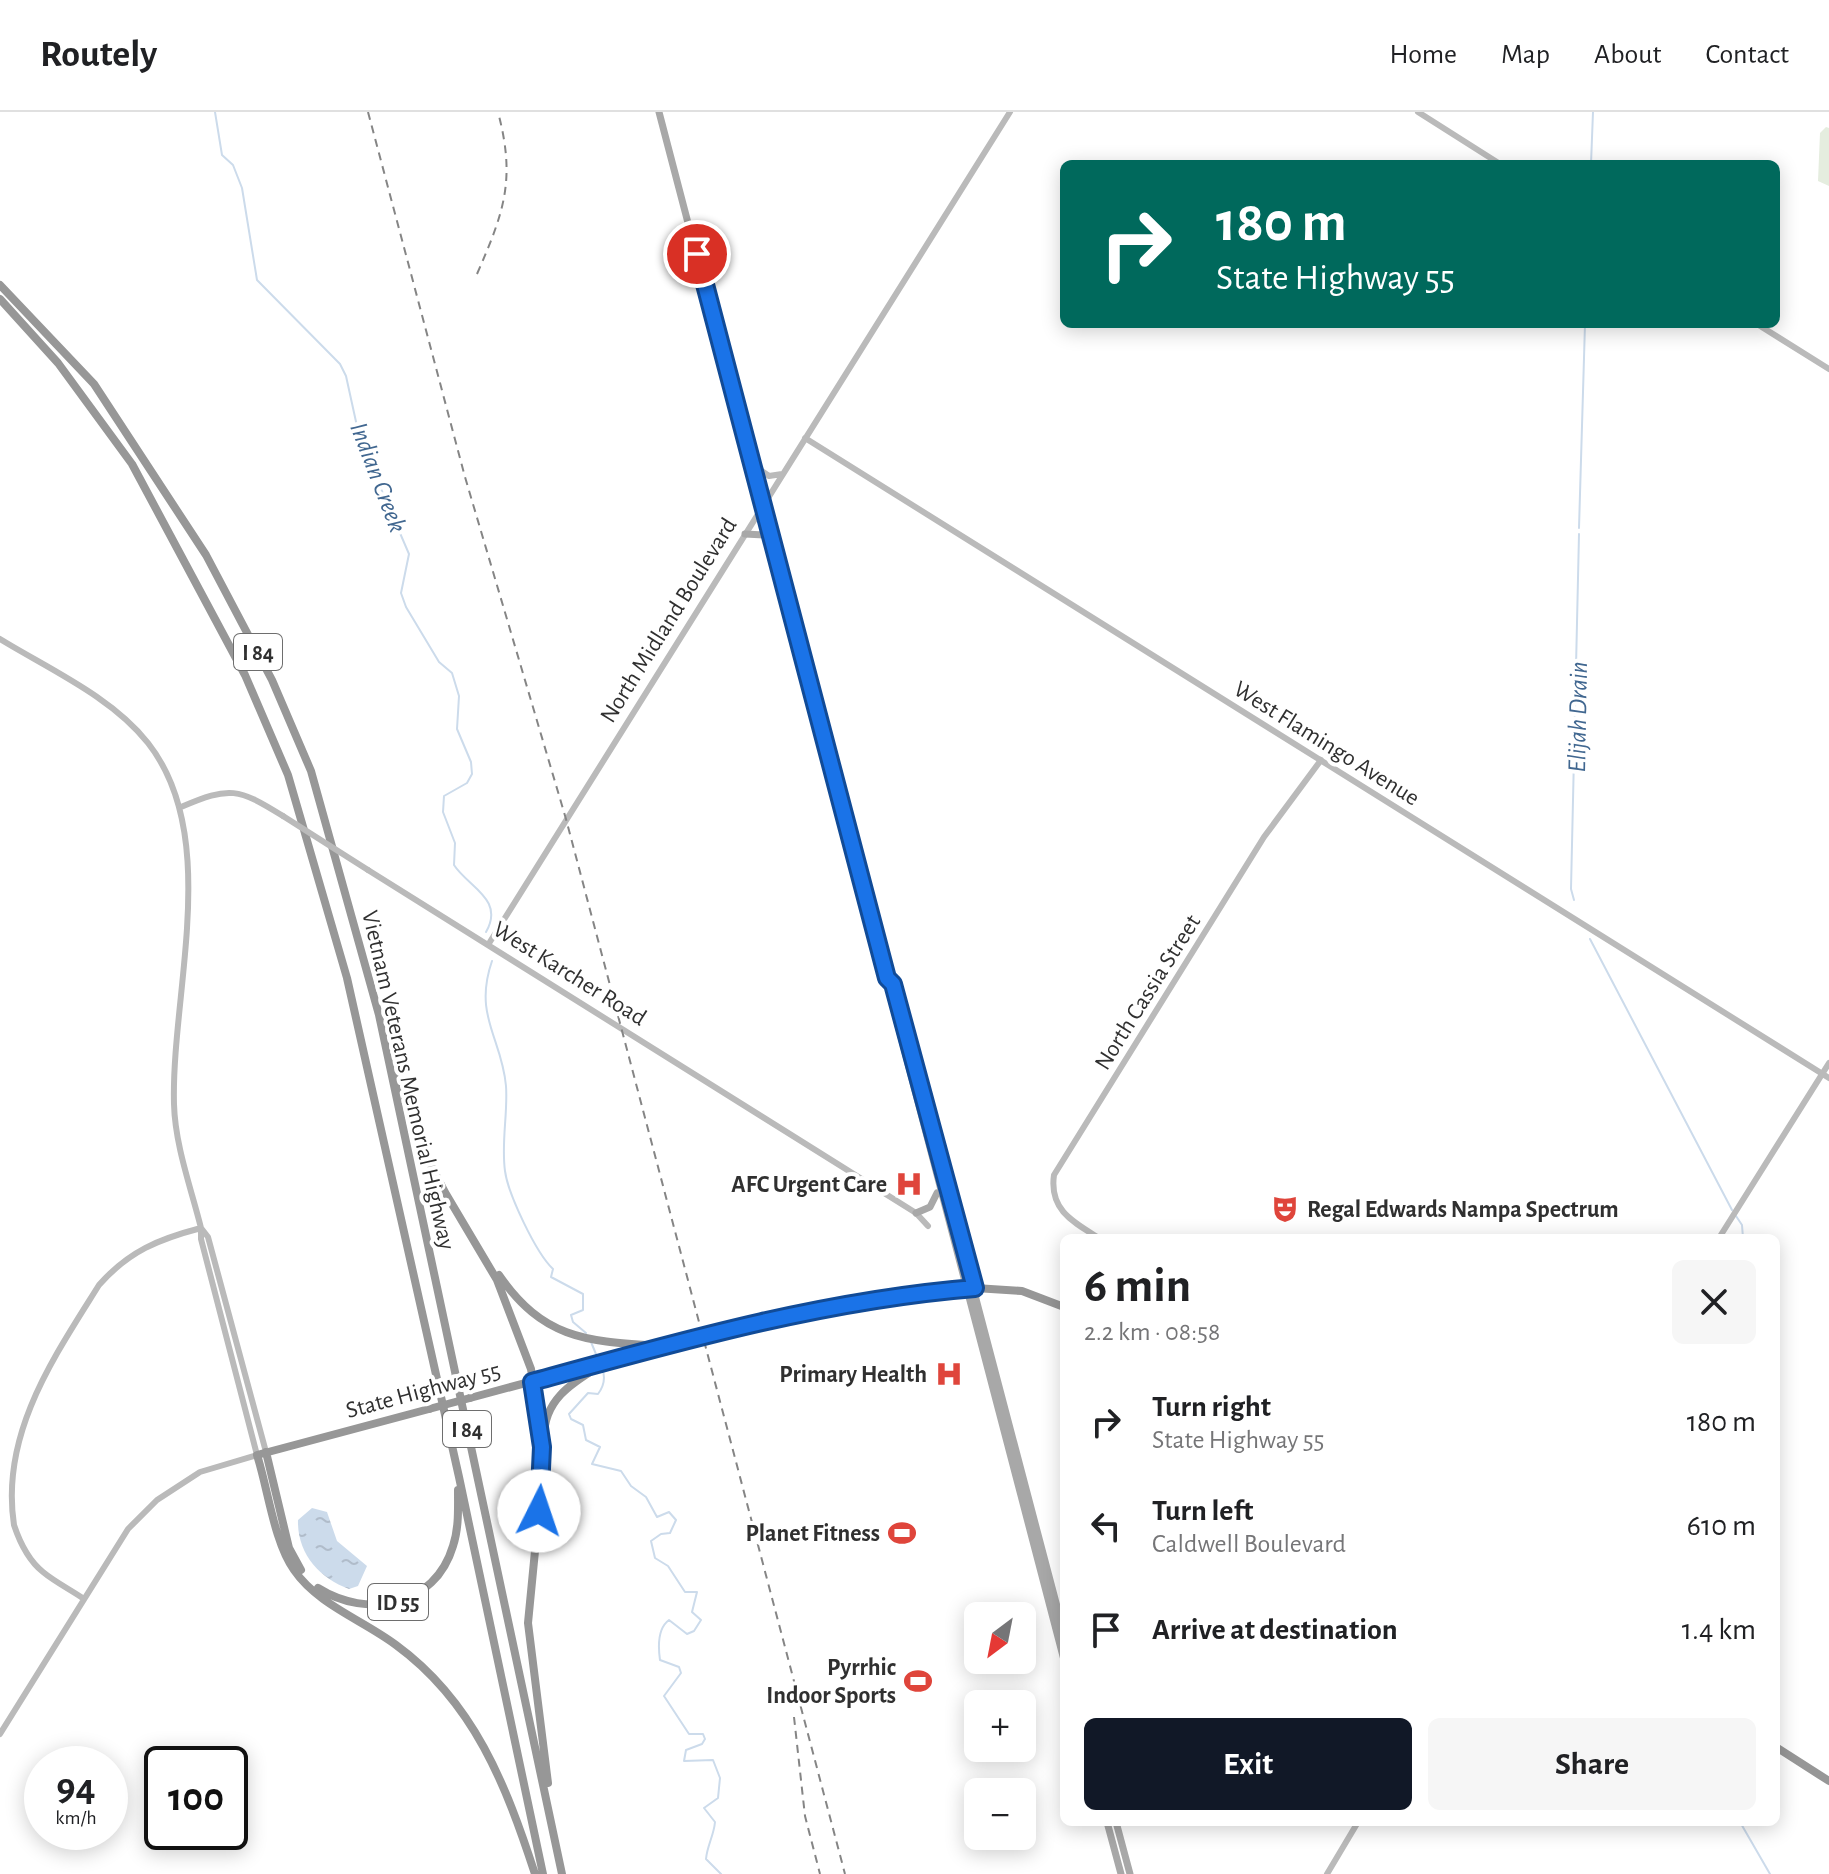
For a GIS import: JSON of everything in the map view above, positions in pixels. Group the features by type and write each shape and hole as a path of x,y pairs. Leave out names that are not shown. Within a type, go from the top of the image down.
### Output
{"highway":[{"name":"Vietnam Veterans Memorial Highway","path":"0,285 94,384 206,555 246,627 311,771 379,1015 562,1874"},
{"name":"Vietnam Veterans Memorial Highway","path":"0,299 58,363 132,464 245,675 288,775 347,978 459,1477"},
{"path":"379,1015 418,1137 512,1312 531,1369 542,1447 528,1623 556,1843"},
{"path":"446,1194 515,1297 549,1326 587,1341 660,1346"},
{"path":"970,1288 1008,1288 1060,1306"},
{"name":"State Highway 55","path":"262,1454 720,1331 849,1305 970,1288"},
{"path":"535,1541 545,1480 544,1432 551,1407 568,1386 608,1361"},
{"path":"262,1454 284,1552 294,1570 315,1593 414,1659 456,1701 481,1738 496,1768 535,1874"},
{"name":"ID 55","path":"262,1454 289,1548 298,1566 319,1589 352,1605 370,1607 404,1600 440,1572 456,1533 459,1477"},
{"name":"I 84","path":"459,1477 543,1874"},
{"path":"1780,1750 1829,1781"}],"main road":[{"path":"659,112 887,978 885,987 938,1186 970,1288"},
{"path":"745,534 764,535 772,543"},
{"path":"887,978 893,984 1060,1644"},
{"path":"916,1213 936,1200 938,1186"},
{"path":"1010,1448 1060,1619"},
{"path":"1108,1826 1121,1874"},
{"path":"1117,1826 1130,1874"}],"street":[{"name":"North Midland Boulevard","path":"488,945 1010,112"},
{"path":"1418,112 1494,160"},
{"path":"1763,328 1829,369"},
{"name":"West Flamingo Avenue","path":"805,438 1826,1076"},
{"path":"752,464 769,476 782,474"},
{"path":"0,639 123,716 149,744 181,807 187,870 174,1105 201,1239 262,1454"},
{"name":"North Cassia Street","path":"1092,1234 1072,1222 1059,1208 1053,1194 1054,1175 1264,837 1321,760"},
{"name":"West Karcher Road","path":"181,807 234,790 248,794 916,1213 928,1226"},
{"path":"1722,1234 1826,1076 1829,1063"},
{"path":"201,1228 208,1237 239,1351 262,1454"},
{"path":"84,1599 44,1573 25,1551 17,1535 6,1492 15,1423 99,1285 115,1267 146,1245 201,1228"},
{"path":"221,1315 226,1319 234,1346 239,1351"},
{"path":"0,1734 128,1529 157,1500 200,1472 262,1454"},
{"path":"1327,1874 1356,1826"}],"shaded area":[{"path":"1829,128 1829,186 1818,181 1820,133"}],"water":[{"path":"312,1508 327,1512 337,1541 367,1566 358,1586 349,1589 328,1578 306,1553 301,1543 298,1520"}],"waterway":[{"name":"Indian Creek","path":"215,112 222,155 233,165 242,188 257,280 340,364 346,376 360,440 409,554 401,593 439,662 452,673 459,696 457,729 471,762 472,774 467,783 444,796 443,812 455,843 454,865 488,902 491,921 486,932"},
{"name":"Elijah Drain","path":"1591,160 1593,112"},
{"name":"Elijah Drain","path":"1579,528 1585,328"},
{"name":"Elijah Drain","path":"1574,900 1571,889 1579,534"},
{"name":"Elijah Drain","path":"1590,939 1732,1210"},
{"name":"Indian Creek","path":"492,961 487,980 487,1012 506,1086 504,1150 507,1181 531,1237 553,1269 551,1277 583,1294 583,1310 571,1315 573,1322 586,1333"},
{"name":"Elijah Drain","path":"1736,1216 1742,1225 1743,1234"},
{"name":"Indian Creek","path":"591,1342 598,1359"},
{"name":"Indian Creek","path":"602,1368 604,1382 598,1394 588,1393 569,1414 571,1419 583,1425 586,1440 600,1447 592,1464 621,1471 631,1486 646,1497 657,1517 669,1512 676,1520 670,1533 661,1534 651,1541 655,1558 668,1566 685,1592 697,1592 692,1612 701,1620 694,1631 687,1634 669,1620 665,1623 659,1643 660,1660 679,1667 681,1673 664,1696 689,1734 703,1734 705,1739 702,1744 686,1750 684,1761 713,1760 720,1778 718,1798 704,1808 715,1822 706,1859 721,1874"},
{"name":"Elijah Drain","path":"1742,1826 1770,1874"}],"railway":[{"path":"368,112 465,477 566,819 845,1874"},
{"path":"477,274 494,232 504,195 506,157 498,112"},
{"path":"794,1717 805,1816 820,1874"}],"place":[{"name":"AFC Urgent Care","path":"909,1184"},
{"name":"Regal Edwards Nampa Spectrum","path":"1285,1209"},
{"name":"Primary Health","path":"949,1374"},
{"name":"Planet Fitness","path":"902,1533"},
{"name":"Pyrrhic Indoor Sports","path":"918,1681"}],"route":[{"path":"539,1511 542,1447 532,1382 720,1331 849,1305 975,1288 893,984 887,978 697,254"}]}
